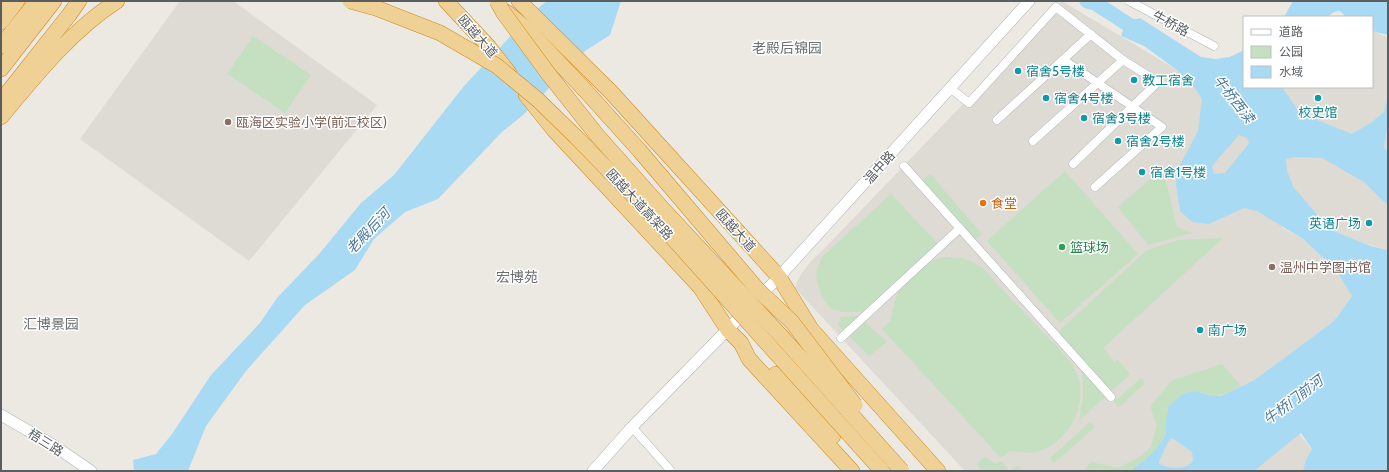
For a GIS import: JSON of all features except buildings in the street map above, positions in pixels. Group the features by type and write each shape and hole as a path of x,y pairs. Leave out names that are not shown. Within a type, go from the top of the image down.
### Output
{"highway":[{"path":"1,22 17,1"},
{"path":"1,46 37,1"},
{"path":"1,69 54,1"},
{"path":"1,101 69,15 78,1"},
{"path":"1,117 52,56 99,12 117,1"},
{"name":"瓯越大道高架路","path":"350,1 376,8 440,33 497,66 538,100 652,215 882,471"},
{"name":"瓯越大道","path":"446,1 488,46 554,130 700,287 728,330 741,343 749,359 852,471"},
{"path":"493,1 527,29 585,89 758,290 792,322 872,428 902,471"},
{"name":"瓯越大道高架路","path":"497,1 503,12 547,72 596,134 666,213 782,337 902,471"},
{"name":"瓯越大道","path":"519,1 611,92 779,277 811,328 938,471"},
{"path":"741,343 797,394 864,471"}],"street":[{"name":"温中路","path":"592,471 632,427 779,277 1029,1"},
{"name":"牛桥路","path":"1129,1 1214,46"},
{"path":"950,88 969,103 1056,7 1124,60 1158,82 1073,164"},
{"path":"998,120 1091,34"},
{"path":"1064,60 1162,127 1095,187"},
{"path":"1033,141 1124,60"},
{"path":"904,166 1111,398"},
{"path":"841,338 959,228"},
{"name":"梧三路","path":"1,415 52,445 91,471"},
{"path":"632,427 671,471"}],"shaded area":[{"name":"瓯海区实验小学(前汇校区)","path":"180,1 233,1 377,105 249,261 80,139"},
{"path":"1062,1 1177,70 1252,103 1266,88 1373,88 1373,30 1388,38 1388,250 1364,243 1331,230 1308,204 1281,227 1303,239 1335,269 1352,296 1334,321 1253,381 1312,449 1305,471 965,471 795,288 800,276 811,261"}],"green space":[{"path":"253,36 311,75 285,113 227,74"},
{"path":"1163,168 1177,227 1192,233 1148,245 1118,207"},
{"name":"篮球场","path":"1065,171 1138,254 1060,323 987,241"},
{"path":"930,174 982,234 974,240 922,181"},
{"path":"891,194 937,243 865,311 848,312 834,310 825,301 818,285 816,275 821,258"},
{"path":"1223,238 1103,348 1115,362 1118,360 1130,374 1079,421 1083,396 1082,366 1055,335 1147,250 1178,240"},
{"path":"943,257 964,258 982,267 1062,351 1076,372 1080,386 1080,400 1077,414 1067,431 1048,448 1028,453 1010,451 1001,458 882,329 889,322 898,293 910,276 920,267"},
{"path":"858,316 887,342 869,356 838,325 841,317"},
{"path":"1222,364 1241,386 1219,395 1209,395 1195,391 1166,420 1166,434 1157,448 1146,459 1130,471 1083,471 1091,462 1118,468 1143,455 1151,446 1157,426 1150,406 1173,380"},
{"path":"1141,378 1145,383 1119,407 1114,402"},
{"path":"1090,422 1095,427 1054,463 1050,458"},
{"path":"985,456 995,464 1001,461 1009,470 1018,466 1023,471 982,471 977,464"}],"water":[{"name":"老殿后河","path":"547,1 621,1 610,35 585,51 523,115 502,132 438,199 405,212 374,239 355,270 305,305 246,371 206,426 188,471 134,471 133,460 156,454 172,434 211,375 260,323 277,298 320,253 361,203 394,175 464,86 533,12"},
{"path":"1293,1 1388,1 1388,35 1373,31 1373,16 1345,16 1340,11 1334,12 1328,16 1285,16"},
{"name":"牛桥门前河","path":"1140,18 1201,57 1215,59 1230,57 1243,50 1243,88 1283,88 1300,113 1352,134 1372,122 1384,112 1388,96 1388,123 1384,147 1388,152 1388,206 1364,182 1322,158 1295,157 1286,159 1287,171 1294,188 1331,230 1371,246 1388,250 1388,471 1303,471 1306,460 1312,449 1301,433 1254,471 1130,471 1146,459 1157,448 1166,434 1166,420 1169,406 1181,395 1195,391 1208,395 1221,396 1253,381 1334,321 1352,296 1335,269 1303,239 1257,211 1244,208 1209,224 1192,222 1180,211 1176,185 1177,171 1198,131 1202,99 1195,88 1177,70 1144,46 1121,36 1126,22","holes":["1239,135 1247,138 1249,143 1225,173 1214,174 1212,166","1172,438 1192,452 1193,461 1186,466 1177,468 1159,464 1159,461 1170,439"]}],"waterway":[{"name":"牛桥西渎","path":"1087,1 1095,3 1143,34"}],"place":[{"name":"宿舍5号楼","path":"1018,71"},
{"name":"教工宿舍","path":"1134,80"},
{"name":"宿舍4号楼","path":"1046,98"},
{"name":"校史馆","path":"1318,98"},
{"name":"宿舍3号楼","path":"1084,118"},
{"name":"瓯海区实验小学(前汇校区)","path":"228,122"},
{"name":"宿舍2号楼","path":"1118,141"},
{"name":"宿舍1号楼","path":"1142,172"},
{"name":"食堂","path":"983,203"},
{"name":"英语广场","path":"1369,223"},
{"name":"篮球场","path":"1062,247"},
{"name":"温州中学图书馆","path":"1272,267"},
{"name":"南广场","path":"1200,330"}],"district":[{"name":"老殿后锦园","path":"787,48"},
{"name":"宏博苑","path":"517,277"},
{"name":"汇博景园","path":"51,324"}]}
